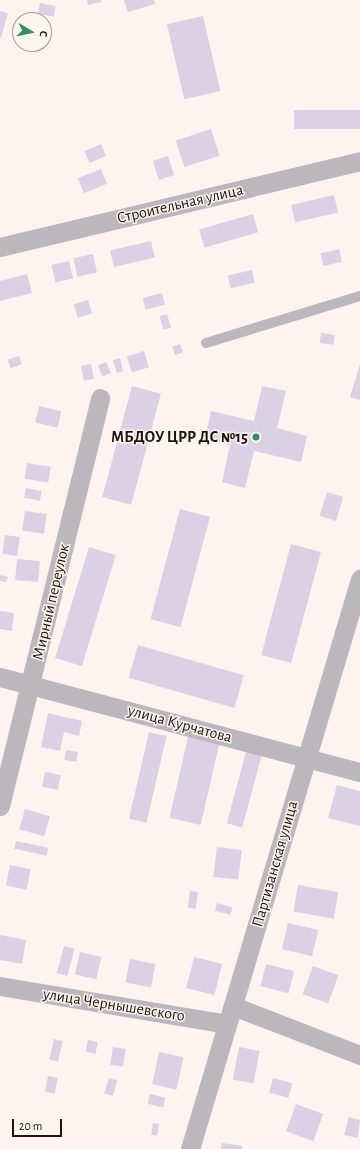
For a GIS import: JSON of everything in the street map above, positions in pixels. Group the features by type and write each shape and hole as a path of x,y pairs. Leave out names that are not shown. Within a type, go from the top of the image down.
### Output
{"street":[{"name":"Строительная улица","path":"0,246 360,161"},
{"name":"Мирный переулок","path":"0,806 32,685 100,398"},
{"name":"Партизанская улица","path":"190,1149 360,579"},
{"name":"улица Курчатова","path":"0,677 360,772"},
{"name":"улица Чернышевского","path":"0,986 227,1024"},
{"path":"233,1006 360,1055"}],"lane":[{"path":"206,343 360,296"}],"building":[{"path":"87,0 101,0 101,2 88,5"},
{"path":"124,0 154,0 155,4 128,12"},
{"path":"40,3 56,6 54,17 52,17 52,12 38,12"},
{"path":"0,11 8,13 1,38 0,37"},
{"path":"203,16 220,91 184,99 167,24"},
{"path":"294,110 360,110 360,129 294,129"},
{"path":"211,129 220,156 184,167 176,140"},
{"path":"101,144 106,156 90,163 84,151"},
{"path":"168,156 174,175 159,180 153,161"},
{"path":"101,169 107,184 84,193 78,178"},
{"path":"334,195 338,213 295,222 291,205"},
{"path":"253,214 258,232 204,248 199,229"},
{"path":"151,241 155,258 114,267 110,250"},
{"path":"339,249 342,262 323,266 320,253"},
{"path":"93,254 97,273 77,277 73,258"},
{"path":"69,261 73,279 56,283 51,265"},
{"path":"252,270 255,283 231,288 228,276"},
{"path":"27,274 32,293 0,301 0,281"},
{"path":"162,293 165,305 145,309 143,298"},
{"path":"88,300 92,313 78,318 74,304"},
{"path":"167,314 171,327 163,330 159,316"},
{"path":"321,333 335,335 333,345 320,343"},
{"path":"180,344 183,353 175,355 172,346"},
{"path":"144,351 149,367 132,373 127,356"},
{"path":"19,356 22,365 10,368 8,360"},
{"path":"120,358 123,371 117,373 113,360"},
{"path":"106,362 111,373 103,377 98,366"},
{"path":"91,364 94,379 84,381 81,366"},
{"path":"360,364 360,400 350,397"},
{"path":"132,386 161,394 131,505 102,497"},
{"name":"МБДОУ ЦРР ДС №15","path":"262,386 286,391 277,428 307,436 301,462 254,451 245,488 222,482 230,445 205,439 211,411 254,421"},
{"path":"39,406 61,411 58,428 35,423"},
{"path":"27,463 51,467 48,483 24,479"},
{"path":"26,488 42,491 40,501 24,498"},
{"path":"327,492 343,497 336,521 320,516"},
{"path":"180,509 210,517 180,627 150,619"},
{"path":"25,511 47,514 44,534 22,531"},
{"path":"5,535 20,537 17,556 2,554"},
{"path":"291,544 321,552 291,663 261,655"},
{"path":"89,547 116,555 82,666 55,658"},
{"path":"17,559 40,561 38,582 15,580"},
{"path":"0,575 8,577 6,582 0,581"},
{"path":"0,611 14,613 12,631 0,629"},
{"path":"138,645 244,675 234,708 129,678"},
{"path":"48,713 82,721 79,736 64,732 60,751 41,747"},
{"path":"149,732 167,736 147,823 129,819"},
{"path":"189,733 220,740 201,825 169,818"},
{"path":"247,748 262,752 242,827 227,823"},
{"path":"66,750 78,752 76,762 64,760"},
{"path":"45,772 61,775 58,790 42,787"},
{"path":"337,785 360,791 360,826 328,818"},
{"path":"25,809 50,816 44,836 19,829"},
{"path":"16,841 48,848 47,856 14,849"},
{"path":"217,847 242,850 238,880 213,877"},
{"path":"10,865 31,869 27,890 6,886"},
{"path":"298,885 338,892 334,919 293,912"},
{"path":"190,891 198,892 196,909 188,908"},
{"path":"217,903 232,907 230,915 215,911"},
{"path":"288,923 318,930 312,956 282,949"},
{"path":"0,935 26,940 22,964 0,960"},
{"path":"64,946 75,949 67,976 57,973"},
{"path":"80,952 101,957 96,979 75,974"},
{"path":"194,957 222,964 214,995 186,988"},
{"path":"130,959 156,964 151,988 125,983"},
{"path":"266,964 294,971 289,993 260,986"},
{"path":"313,966 338,975 328,1003 303,994"},
{"path":"54,1039 63,1041 58,1061 49,1059"},
{"path":"88,1040 98,1042 96,1054 86,1052"},
{"path":"113,1047 126,1049 123,1067 110,1065"},
{"path":"239,1047 260,1051 253,1083 233,1079"},
{"path":"159,1052 183,1057 177,1089 152,1084"},
{"path":"48,1076 58,1078 55,1094 45,1092"},
{"path":"109,1078 118,1081 113,1096 104,1093"},
{"path":"273,1078 292,1083 288,1098 269,1092"},
{"path":"150,1094 166,1098 163,1108 148,1104"},
{"path":"296,1104 323,1114 313,1141 286,1131"},
{"path":"349,1117 360,1120 358,1138 344,1135"},
{"path":"153,1123 159,1124 157,1136 151,1135"},
{"path":"222,1143 242,1146 242,1149 221,1149"}],"place":[{"name":"МБДОУ ЦРР ДС №15","path":"256,437"}]}
